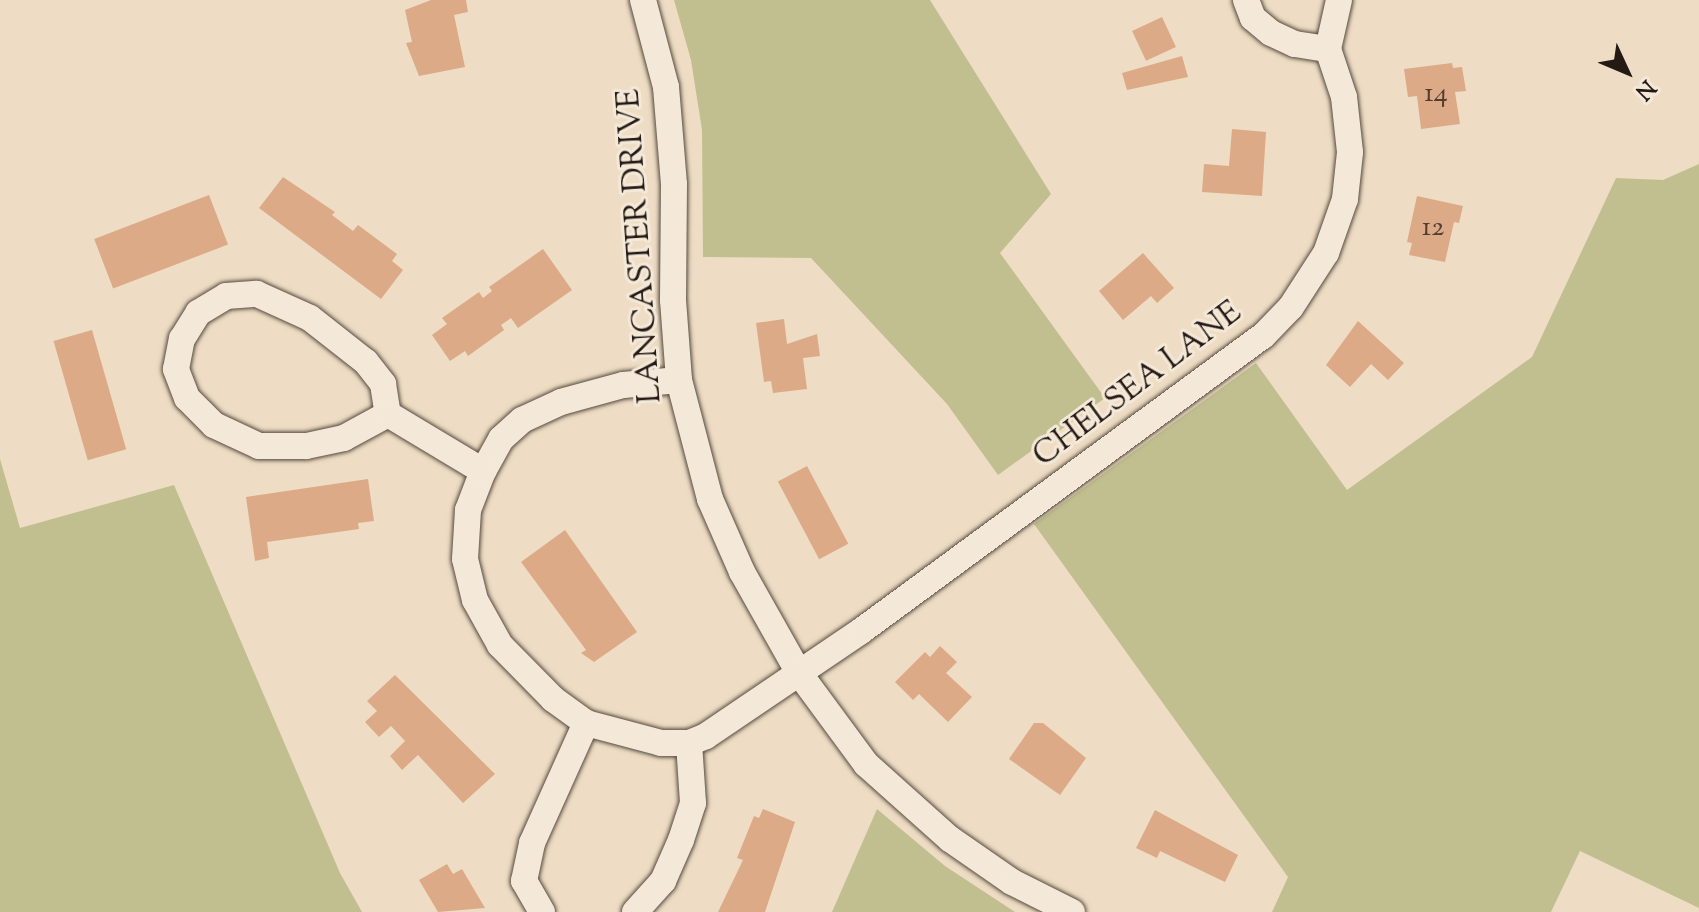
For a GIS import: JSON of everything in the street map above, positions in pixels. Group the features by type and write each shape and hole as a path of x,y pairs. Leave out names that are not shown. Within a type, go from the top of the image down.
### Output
{"street":[{"name":"LANCASTER DRIVE","path":"643,0 666,87 674,184 673,300 679,380 710,499 742,572 799,673 866,764 950,839 1012,882 1072,912"},
{"path":"1246,0 1253,18 1271,33 1295,44 1328,49 1339,0"},
{"name":"CHELSEA LANE","path":"689,743 799,673 1226,364 1291,307 1326,253 1345,199 1350,152 1344,97 1328,49"},
{"path":"388,414 344,438 306,446 259,446 214,425 187,398 176,369 182,339 198,313 226,296 257,294 310,318 366,362 383,384 388,414 483,471"},
{"path":"635,912 663,881 693,803 689,743 661,743 586,723 553,699 500,645 475,600 465,559 468,510 483,471 501,439 522,420 561,402 623,385 679,380"},
{"path":"542,912 524,881 532,843 586,723"}],"shaded area":[{"path":"674,0 930,0 1051,194 1000,253 1105,398 998,475 947,404 811,258 703,257 702,130 691,60"},
{"path":"1699,164 1699,908 1580,851 1551,912 1272,912 1288,877 1034,524 1256,363 1347,490 1532,357 1616,178 1663,180"},
{"path":"0,459 20,528 174,485 340,873 362,912 0,912"},
{"path":"877,809 945,866 1015,912 832,912"}],"building":[{"path":"431,0 466,0 468,12 454,15 465,67 419,76 406,43 412,42 405,10"},
{"path":"1162,17 1176,47 1146,61 1132,31"},
{"path":"1182,56 1188,77 1127,90 1122,73"},
{"path":"1452,63 1453,68 1462,67 1466,91 1455,92 1460,124 1421,129 1417,96 1408,97 1404,69"},
{"path":"1232,129 1266,132 1262,196 1202,192 1204,164 1229,166"},
{"path":"283,177 335,212 332,215 353,231 358,225 397,254 392,261 403,270 381,299 259,208"},
{"path":"209,195 228,244 113,289 94,239"},
{"path":"1417,196 1463,206 1459,223 1454,222 1445,262 1409,255 1412,243 1407,242"},
{"path":"543,249 572,290 518,328 511,318 501,325 504,330 468,356 465,351 450,361 432,335 447,324 442,318 479,292 483,298 492,291 489,287"},
{"path":"1143,253 1174,288 1157,303 1151,296 1123,320 1099,291"},
{"path":"784,319 787,344 817,334 820,356 803,358 807,389 773,393 771,381 764,382 756,323"},
{"path":"1358,321 1404,363 1388,380 1371,364 1350,387 1326,365"},
{"path":"92,330 126,449 88,460 54,341"},
{"path":"807,466 848,544 819,559 778,481"},
{"path":"368,479 374,521 358,523 359,529 267,542 269,558 255,561 246,497"},
{"path":"565,530 637,632 594,662 581,653 586,650 521,562"},
{"path":"940,646 957,662 946,673 972,697 948,722 919,694 913,700 895,682 925,652 930,657"},
{"path":"395,675 495,774 463,803 418,755 402,770 390,756 405,741 391,726 379,737 365,722 377,711 367,701"},
{"path":"1034,723 1043,723 1086,758 1060,795 1009,759"},
{"path":"763,809 795,822 765,912 718,912 743,860 737,858 754,816 759,818"},
{"path":"1155,810 1238,855 1225,882 1160,851 1157,858 1136,848"},
{"path":"447,864 453,874 462,869 485,908 438,912 419,880"}]}
